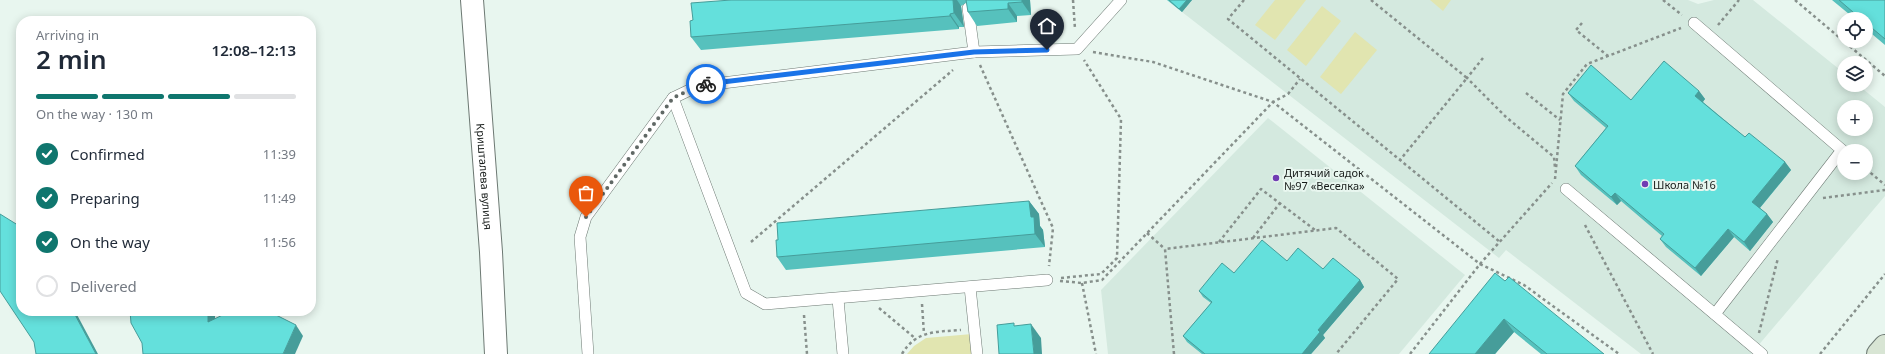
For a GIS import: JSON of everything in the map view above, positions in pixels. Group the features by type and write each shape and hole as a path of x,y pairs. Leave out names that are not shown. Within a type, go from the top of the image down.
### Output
{"street":[{"name":"Кришталева вулиця","path":"472,0 491,252 496,354"},
{"path":"1878,354 1885,346"}],"lane":[{"path":"588,354 580,237 586,217 673,98 698,86 974,52 1077,49 1122,0"},
{"path":"968,8 974,52"},
{"path":"1694,24 1842,150 1715,314"},
{"path":"673,98 746,293 765,304 838,299 1047,280"},
{"path":"1566,189 1759,351"},
{"path":"970,287 977,354"},
{"path":"838,299 843,354"}],"path":[{"path":"1047,280 1101,274 1117,258 1120,119 1077,49 1073,0"},
{"path":"1244,0 1228,19 1500,242"},
{"path":"1371,0 1467,78 1506,117 1554,157 1555,180"},
{"path":"1664,0 1694,24"},
{"path":"1709,37 1739,0"},
{"path":"1795,0 1885,76"},
{"path":"1582,22 1576,30 1608,56"},
{"path":"1410,354 1480,264 1555,180 1563,94 1587,64 1694,24"},
{"path":"1077,49 1153,62 1273,102 1480,264 1524,285 1620,354"},
{"path":"751,242 974,52 1053,228 1047,280"},
{"path":"1400,160 1483,58"},
{"path":"1047,280 1082,283 1102,280 1273,102 1288,94 1300,79"},
{"path":"1526,93 1560,120"},
{"path":"1873,175 1885,185"},
{"path":"1219,242 1261,189 1315,231"},
{"path":"1803,200 1885,190"},
{"path":"1253,238 1280,203"},
{"path":"1584,223 1653,354"},
{"path":"1165,249 1336,228 1398,279 1336,354"},
{"path":"1147,233 1165,249 1174,354"},
{"path":"1759,351 1780,251"},
{"path":"1820,354 1885,274"},
{"path":"1082,283 1096,354"},
{"path":"920,291 924,334"},
{"path":"865,296 916,339"},
{"path":"803,301 807,354"},
{"path":"902,354 916,339 924,334 974,329"}],"shaded area":[{"name":"Школа №16","path":"1192,0 1688,0 1698,4 1714,0 1753,0 1837,67 1837,92 1867,92 1885,107 1885,196 1751,354 1641,354 1506,250 1499,258 1182,12"},
{"name":"Дитячий садок №97 «Веселка»","path":"1268,118 1465,275 1399,354 1108,354 1101,290"}],"green space":[{"path":"1275,0 1306,0 1275,40 1255,25"},
{"path":"1430,0 1451,0 1443,11"},
{"path":"1322,6 1341,21 1306,66 1287,50"},
{"path":"1355,32 1377,50 1341,94 1320,77"},
{"path":"972,334 974,354 907,354 914,346 926,338"}],"building":[{"path":"731,0 953,0 954,13 950,14 950,16 691,37 690,21 693,20 691,3"},
{"path":"966,0 1022,0 1022,2 1008,3 1008,9 968,12"},
{"path":"1169,0 1187,0 1179,9"},
{"path":"1839,0 1885,0 1885,39 1873,29 1873,12 1853,12"},
{"path":"1664,61 1699,91 1695,96 1745,137 1749,133 1785,162 1752,202 1767,214 1744,242 1728,229 1695,268 1660,239 1664,234 1615,193 1611,197 1575,166 1608,126 1568,93 1591,65 1631,100"},
{"path":"1029,201 1031,217 1034,217 1035,234 777,257 777,223"},
{"path":"0,214 16,224 16,315 0,291"},
{"path":"1262,240 1287,261 1298,248 1323,269 1333,258 1360,280 1318,330 1320,332 1302,354 1205,354 1183,336 1212,302 1199,291 1222,263 1234,273"},
{"path":"1495,273 1505,281 1509,277 1604,354 1547,354 1504,319 1475,354 1429,354"},
{"path":"17,316 76,316 96,354 36,354 34,342"},
{"path":"130,316 208,316 208,322 221,316 278,316 296,325 283,354 143,354 142,343 131,323"},
{"path":"1014,323 1014,326 1031,324 1034,354 999,354 997,325"}],"way so far":[{"path":"586,217 673,98 698,86 706,84"}],"place":[{"name":"Дитячий садок №97 «Веселка»","path":"1276,178"},
{"name":"Школа №16","path":"1645,184"}],"route":[{"path":"706,84 974,52 1047,50"}]}
